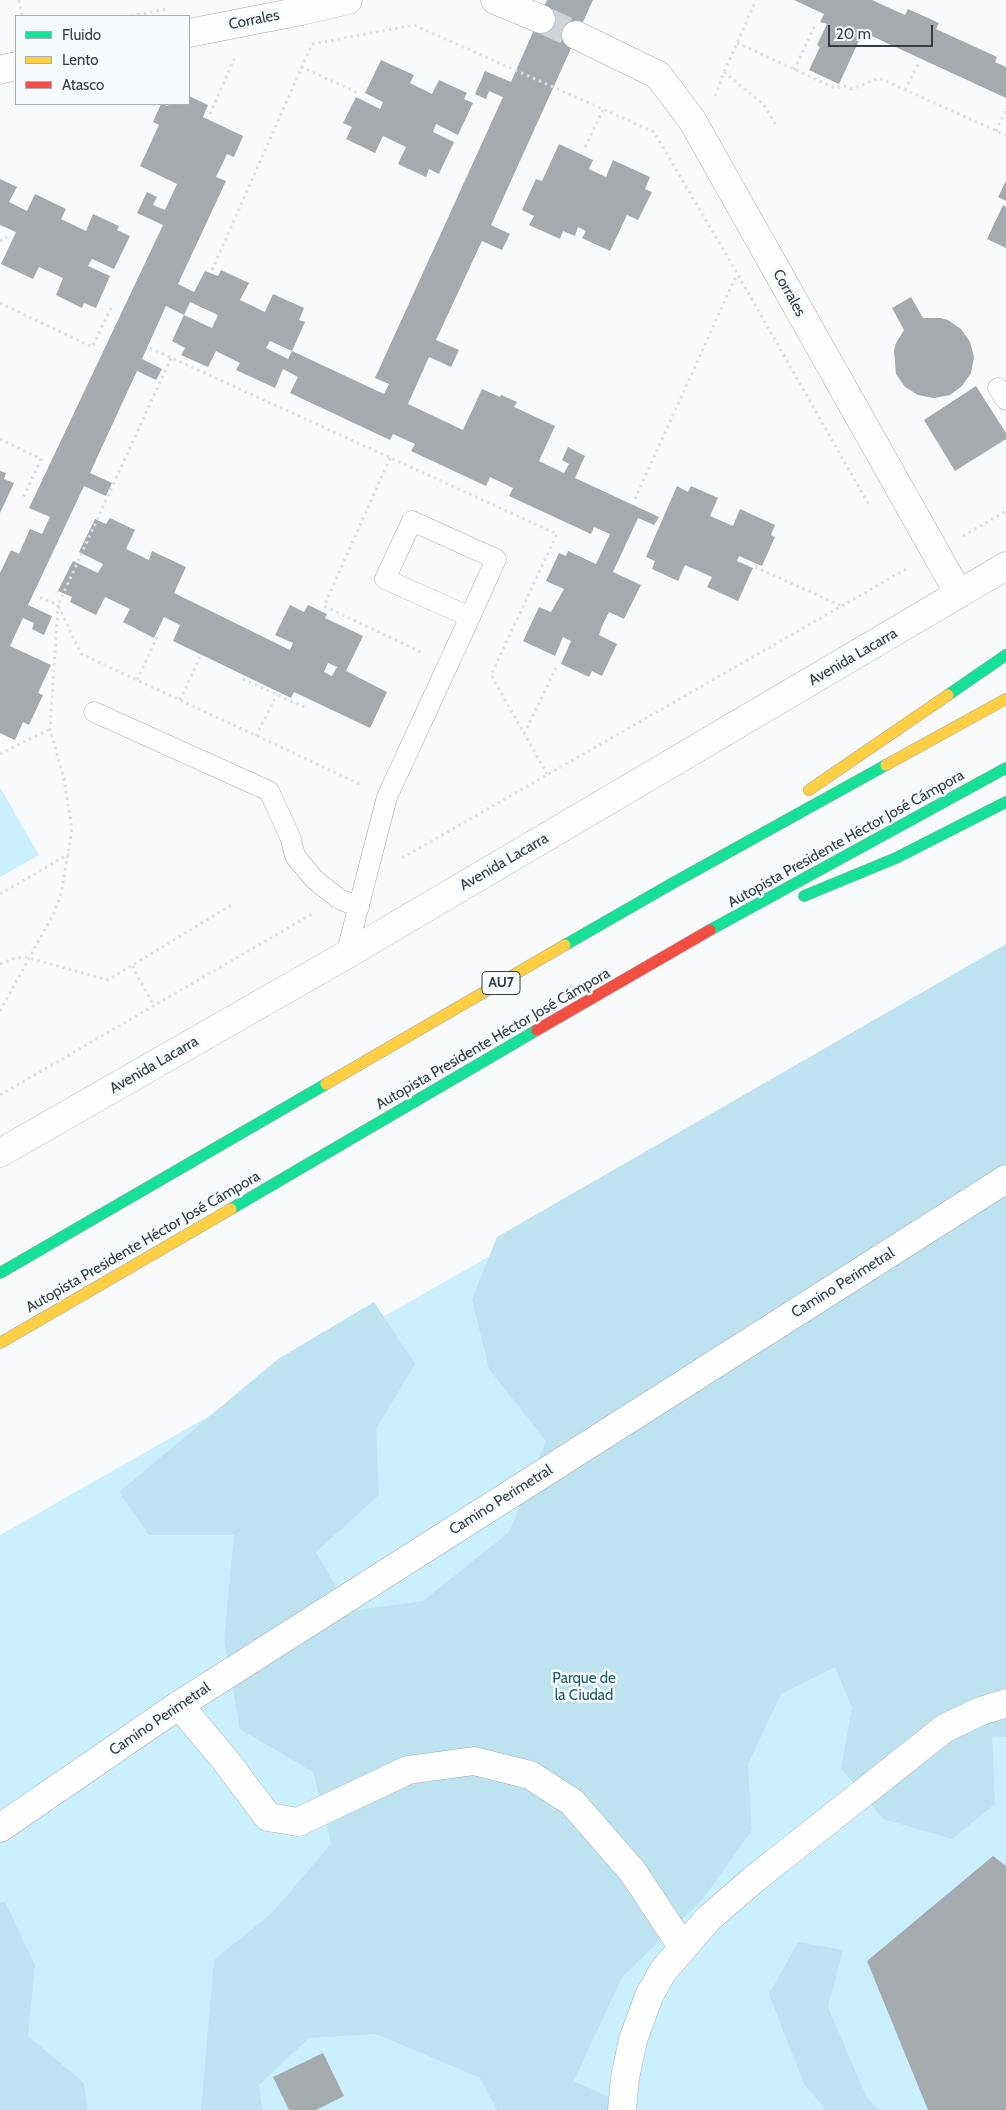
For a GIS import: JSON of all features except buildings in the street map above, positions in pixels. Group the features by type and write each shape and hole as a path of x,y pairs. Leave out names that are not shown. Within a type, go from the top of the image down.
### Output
{"highway":[{"path":"803,794 1006,655"},
{"name":"AU7","path":"0,1273 673,883 1006,699"},
{"name":"Autopista Presidente Héctor José Cámpora","path":"0,1343 687,943 1006,768"},
{"path":"796,899 896,858 1006,802"},
{"path":"673,883 779,811"},
{"path":"687,943 778,906"}],"street":[{"name":"Corrales","path":"190,33 348,0"},
{"path":"495,0 541,19"},
{"name":"Corrales","path":"576,35 658,75 692,120 959,594"},
{"path":"0,70 15,66"},
{"name":"Avenida Lacarra","path":"0,1153 346,955 1006,566"},
{"name":"Camino Perimetral","path":"0,1828 180,1705 1006,1179"},
{"path":"622,2110 625,2078 633,2040 649,1996 663,1970 682,1946 708,1919 753,1880 945,1728 981,1711 1006,1703"},
{"path":"180,1705 268,1817 298,1822 408,1770 474,1761 530,1775 572,1802 633,1872 682,1946"}],"lane":[{"path":"346,955 388,797 470,617 496,559 412,521 385,579 470,617"},
{"path":"94,712 269,792 291,839 295,856 314,879 339,899 359,907"}],"path":[{"path":"19,0 22,15"},
{"path":"714,101 724,72 756,0"},
{"path":"794,70 816,23"},
{"path":"302,46 414,25 654,132 872,510"},
{"path":"737,43 834,88 844,86 852,89 879,78 1006,135"},
{"path":"212,270 312,44"},
{"path":"225,60 244,57"},
{"path":"210,114 234,59"},
{"path":"905,90 918,64"},
{"path":"302,67 358,93"},
{"path":"724,72 764,105 777,127"},
{"path":"586,147 603,110"},
{"path":"996,131 1006,110"},
{"path":"0,242 7,237"},
{"path":"635,499 737,274"},
{"path":"0,304 92,347 112,306"},
{"path":"0,1011 54,913 61,894 69,854 72,829 70,812 64,779 50,729 58,605 171,358"},
{"path":"0,439 41,459 23,498"},
{"path":"368,878 1006,511"},
{"path":"901,561 906,569"},
{"path":"755,567 842,606"},
{"path":"37,596 58,605 81,654 388,797"},
{"path":"137,680 157,638"},
{"path":"180,700 200,657"},
{"path":"524,734 556,668"},
{"path":"243,679 306,708"},
{"path":"256,736 277,694"},
{"path":"0,754 50,729"},
{"path":"0,894 69,854"},
{"path":"0,1095 339,899"},
{"path":"0,964 15,958 30,958 108,980 233,904"},
{"path":"132,966 154,1006"}],"green space":[{"path":"0,787 39,855 0,877"},
{"name":"Parque de la Ciudad","path":"1006,944 1006,1737 992,1736 995,1804 952,1839 883,1819 841,1768 852,1708 835,1667 781,1694 748,1764 752,1830 702,1900 622,1977 574,2081 637,2110 497,2110 480,2078 376,2034 309,2038 259,2085 262,2110 201,2110 214,1960 272,1913 331,1844 313,1772 240,1729 224,1640 234,1535 149,1535 119,1492 278,1359 374,1302 415,1364 376,1429 379,1495 316,1552 350,1611 423,1601 509,1532 546,1441 489,1369 472,1299 497,1237"},
{"name":"Parque de la Ciudad","path":"1006,962 1006,2110 0,2110 0,1535"},
{"path":"5,1902 35,1965 28,2036 84,2083 88,2110 0,2110 0,1903"},
{"path":"798,1942 843,1950 828,2007 866,2096 879,2110 826,2110 804,2084 769,1994"}],"tunnel":[{"path":"541,19 576,35"}],"traffic: fast":[{"path":"948,695 1006,655"},
{"path":"565,945 886,765"},
{"path":"710,930 1006,768"},
{"path":"804,896 896,858 1006,802"},
{"path":"231,1209 537,1030"},
{"path":"0,1273 326,1084"}],"traffic: slow":[{"path":"809,790 948,695"},
{"path":"886,765 1006,699"},
{"path":"326,1084 565,945"},
{"path":"0,1343 231,1209"}],"traffic: jam":[{"path":"537,1030 710,930"}]}
